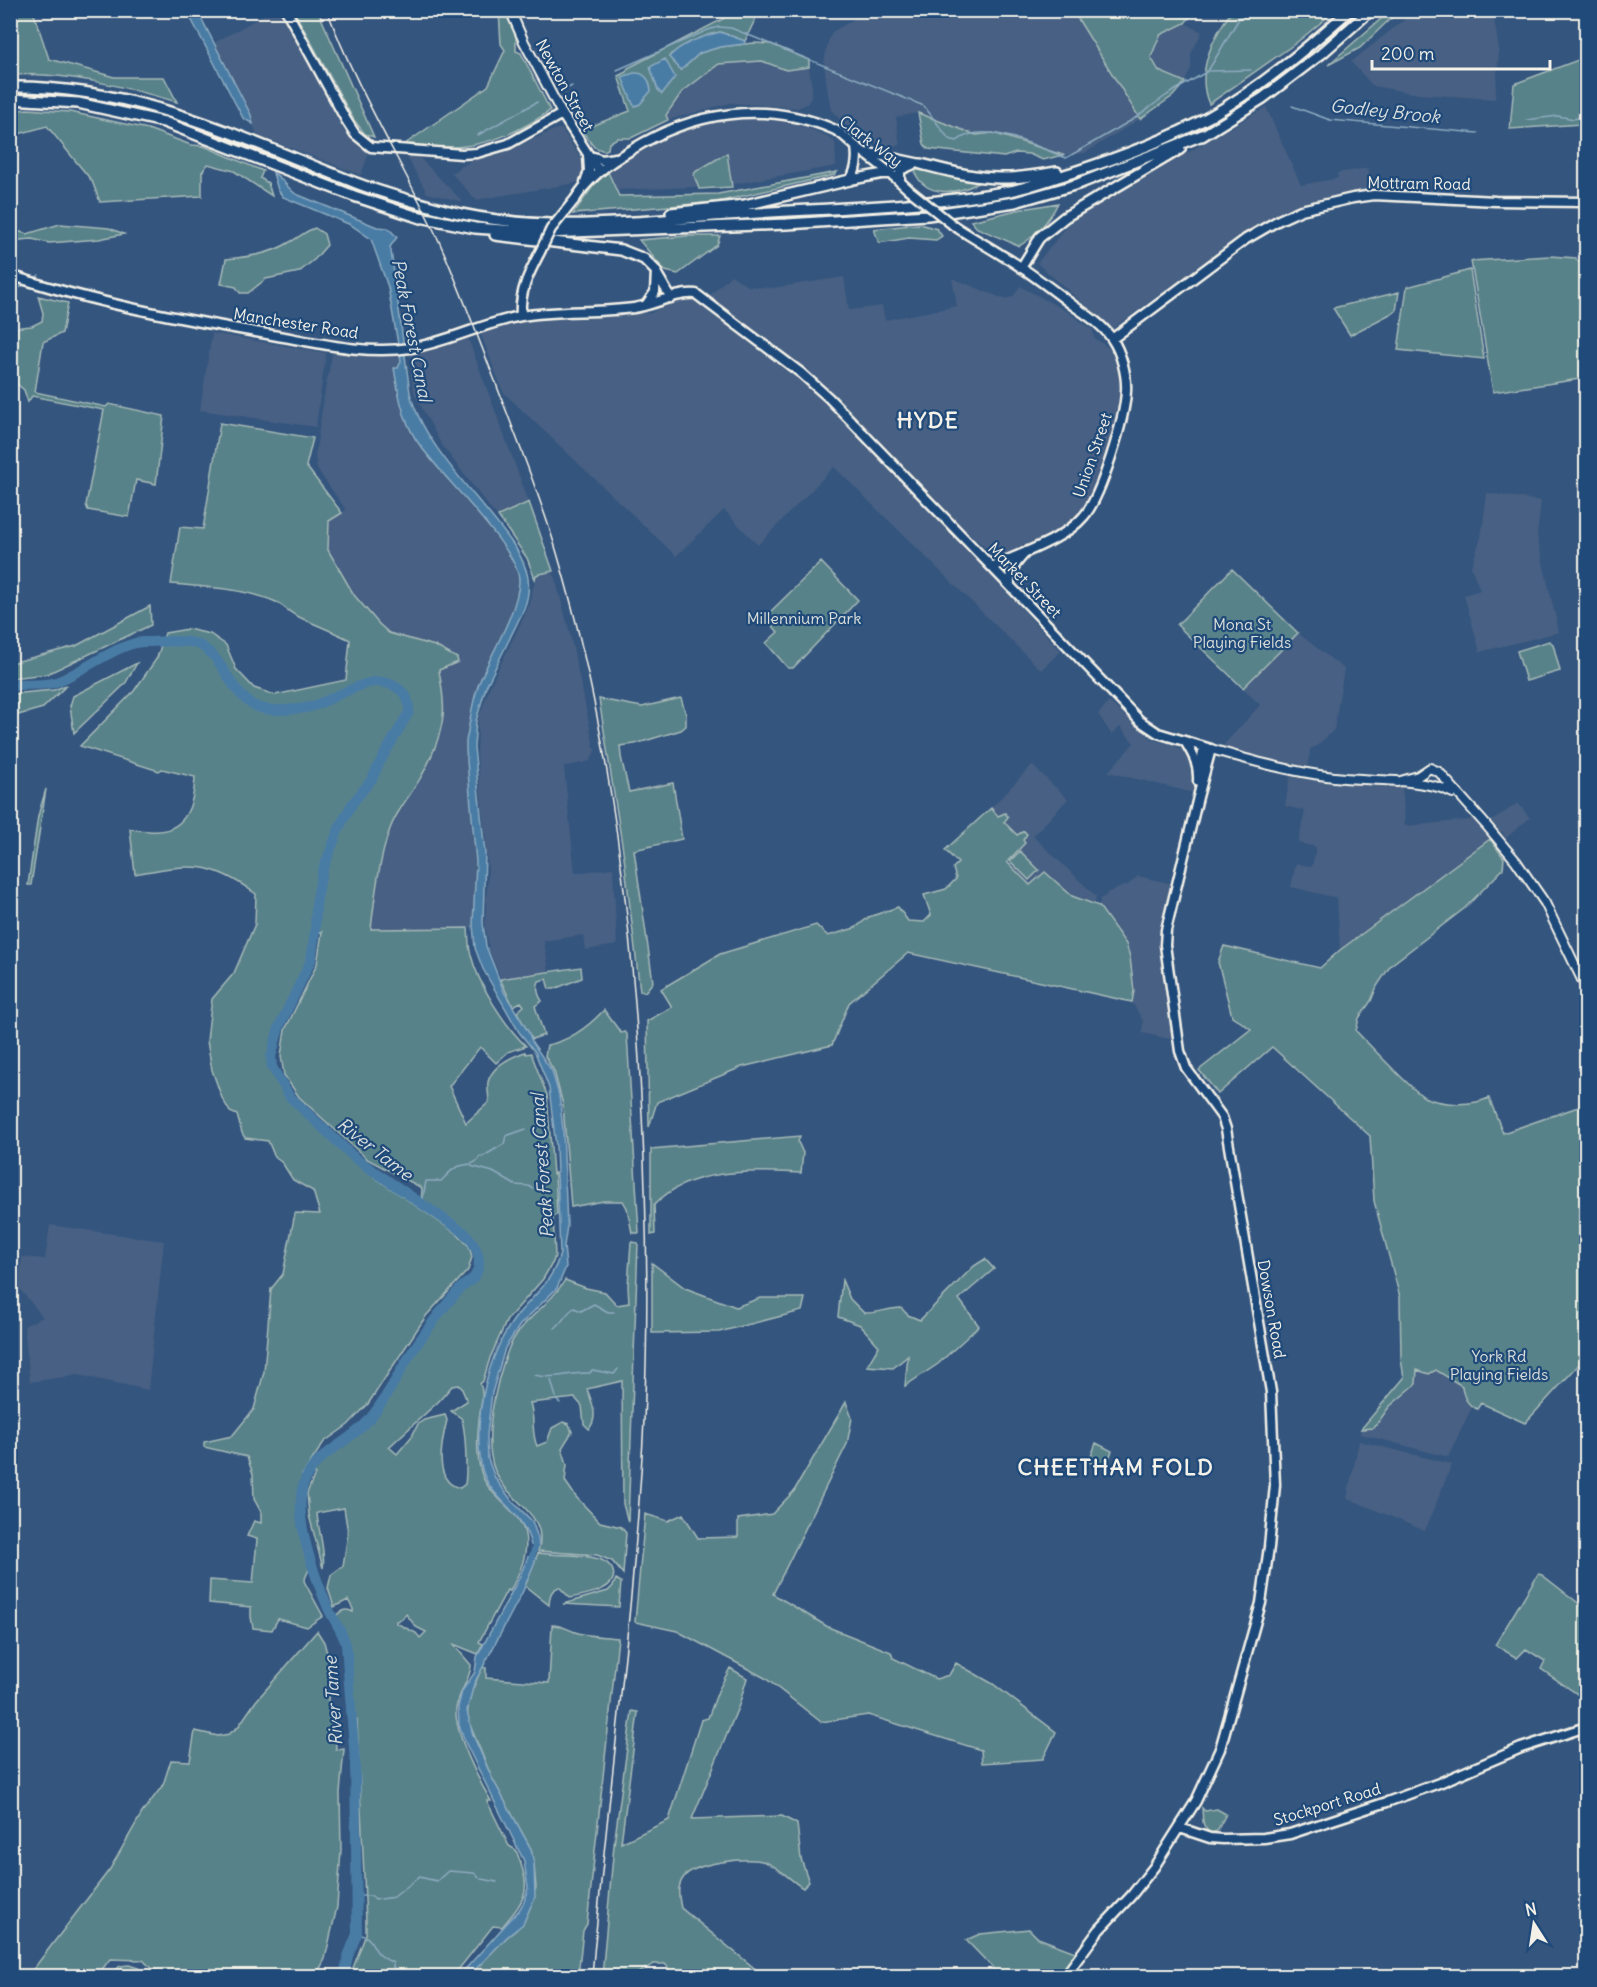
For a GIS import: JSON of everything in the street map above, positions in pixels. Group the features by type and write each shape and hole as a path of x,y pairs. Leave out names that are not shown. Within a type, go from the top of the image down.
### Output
{"highway":[{"path":"10,87 101,93 169,110 360,184 450,211 492,219 535,223 620,222 928,202 1014,190 1088,168 1173,135 1211,116 1267,79 1350,10"},
{"path":"1040,237 1065,217 1263,98 1322,54 1371,10"},
{"path":"10,99 78,103 164,122 354,196 462,231 621,250 644,259 656,271"},
{"path":"415,216 475,228 546,233 787,224 928,215 1015,202 1067,187 1205,134"},
{"path":"921,164 955,172 1007,178 1088,168"},
{"path":"492,219 664,214 745,205 850,180"}],"main road":[{"path":"286,10 355,134 371,147 450,154 477,153 508,144 562,114"},
{"name":"Newton Street","path":"510,10 562,114 599,171"},
{"name":"Clark Way","path":"521,316 520,303 525,283 551,229 599,171 646,139 685,123 735,112 770,112 810,120 840,133 953,225 1021,268 1093,320 1112,339"},
{"path":"850,180 855,173 858,159 856,147"},
{"path":"865,153 921,164"},
{"path":"583,188 588,176 588,155 602,160 618,158"},
{"path":"900,182 900,170 921,164"},
{"path":"850,180 870,175 891,174"},
{"name":"Mottram Road","path":"1112,339 1246,239 1278,220 1301,210 1374,195 1496,201 1587,202"},
{"path":"1021,268 1040,237"},
{"path":"656,271 671,298"},
{"path":"646,306 657,287 656,271"},
{"name":"Manchester Road","path":"10,275 73,295 209,325 329,346 360,349 412,347 521,316 646,306 684,294"},
{"name":"Market Street","path":"684,294 696,294 709,303 830,398 1140,721 1158,733 1186,743 1292,770 1335,777 1431,785"},
{"name":"Union Street","path":"992,567 1048,541 1079,521 1094,502 1112,449 1126,390 1123,367 1112,339"},
{"name":"Union Street","path":"1010,585 1009,577 1012,567 1028,550"},
{"name":"Dowson Road","path":"1186,743 1199,771 1197,797"},
{"path":"1199,771 1203,752 1209,749"},
{"name":"Dowson Road","path":"1180,1828 1204,1786 1220,1749 1261,1603 1275,1485 1274,1431 1267,1370 1227,1129 1210,1099 1186,1068 1178,1041 1165,945 1166,930 1209,749"},
{"path":"1460,797 1443,787 1431,785 1424,780 1424,773 1430,768 1435,769 1496,837 1510,854 1545,903 1587,988"},
{"name":"Market Street","path":"1397,782 1424,773"},
{"path":"1431,785 1439,780 1439,773"},
{"name":"Stockport Road","path":"1180,1828 1210,1838 1223,1839 1264,1838 1290,1834 1395,1799 1521,1748 1587,1727"},
{"path":"1065,1977 1099,1930 1154,1867 1180,1828"}],"shaded area":[{"path":"946,10 1073,11 1140,119 1085,153 1063,155 993,133 976,135 918,113 896,117 900,146 879,145 846,126 831,110 827,88 824,63 832,32 868,11 911,11 920,14"},
{"path":"187,11 197,11 199,14 251,115 253,124 243,118"},
{"path":"271,11 280,11 305,45 355,134 371,147 361,175 257,135 251,114 214,43"},
{"path":"1415,11 1491,11 1499,51 1495,99 1418,94 1373,86 1351,62"},
{"path":"1185,23 1202,32 1191,54 1191,68 1185,82 1159,71 1151,57 1160,34"},
{"path":"720,32 745,41 744,44 720,47 700,53 681,70 669,57 686,44"},
{"path":"665,59 675,77 662,94 658,90 650,67"},
{"path":"760,60 786,70 809,67 812,87 811,98 807,104 798,108 730,103 668,120 666,115 682,92 719,64"},
{"path":"634,73 642,74 647,78 651,91 640,104 635,106 622,77"},
{"path":"1266,107 1301,185 1338,178 1337,173 1368,168 1372,191 1301,209 1252,229 1112,329 1037,263 1073,219"},
{"path":"754,117 797,124 823,134 835,142 836,166 723,186 617,190 608,172 643,148 681,131 718,120"},
{"path":"556,129 562,129 585,165 583,175 576,183 476,200 451,173 474,159 501,153"},
{"path":"406,155 418,156 463,202 427,193"},
{"path":"273,173 296,194 377,227 388,228 397,237 390,247 410,393 417,413 441,454 515,547 528,577 527,600 524,609 486,687 476,721 474,747 485,853 483,923 486,946 504,992 532,1042 552,1071 559,1095 563,1129 567,1226 564,1246 566,1267 557,1288 520,1325 505,1348 492,1393 487,1435 488,1459 495,1478 512,1501 532,1521 538,1538 538,1545 535,1547 531,1545 520,1521 497,1495 485,1477 481,1465 479,1426 485,1384 499,1345 519,1313 549,1278 560,1253 556,1147 549,1088 535,1052 519,1032 483,969 475,948 473,924 476,862 466,750 477,690 509,619 519,581 516,567 492,530 425,452 407,422 394,368 398,368 401,361 388,287 371,239 351,225 283,197 278,190"},
{"path":"731,275 748,286 772,288 844,277 849,310 882,306 885,320 957,306 952,278 1004,299 1013,297 1020,286 1068,312 1093,330 1094,338 1109,348 1118,365 1121,403 1106,459 1092,493 1081,512 1056,535 1030,550 997,558 959,524 875,435 864,438 1061,651 1041,670 834,467 758,545 724,510 676,556 503,392 480,332 517,321 651,313 672,300 689,298 705,300"},
{"path":"212,333 326,353 316,427 200,410"},
{"path":"468,338 529,502 498,516 441,444 414,393 411,376 411,355"},
{"path":"333,350 402,350 403,377 420,432 489,521 525,579 472,726 479,927 371,929 377,880 390,830 398,810 422,776 443,716 439,670 457,662 457,658 435,646 389,633 354,595 328,550 329,521 346,510 317,469 315,456 325,390"},
{"path":"1487,493 1541,501 1537,536 1559,632 1480,652 1464,595 1480,590 1471,567 1481,537"},
{"path":"553,571 569,629 595,751 590,761 564,767 575,873 613,868 617,945 585,950 583,935 544,941 549,972 501,979 489,950 485,924 488,870 477,755 478,720 490,686 528,608 536,576"},
{"path":"1298,633 1344,669 1334,730 1317,746 1310,749 1308,773 1402,783 1405,826 1469,820 1477,815 1487,824 1518,803 1530,818 1506,838 1502,832 1490,839 1340,950 1337,898 1291,887 1296,863 1312,867 1316,847 1298,843 1305,811 1285,806 1291,770 1218,751 1260,705 1243,688"},
{"path":"1109,702 1153,740 1174,745 1186,752 1193,765 1194,793 1108,772 1134,743 1120,727 1112,735 1098,714"},
{"path":"1032,765 1068,799 1033,836 1096,896 1095,905 1072,896 1046,872 1031,886 1007,862 1025,843 1004,822 1008,817 1006,814 998,816 991,808"},
{"path":"1138,876 1173,884 1163,924 1161,945 1174,1040 1142,1033 1143,1021 1132,1002 1134,991 1126,944 1099,906 1100,899 1107,895 1106,893 1129,884"},
{"path":"50,1225 164,1241 148,1390 78,1375 30,1382 24,1326 43,1317 18,1287 22,1257 45,1259"},
{"path":"1417,1369 1436,1370 1462,1386 1463,1395 1472,1407 1448,1457 1360,1434 1361,1429 1374,1428 1389,1407 1416,1384"},
{"path":"1359,1441 1452,1464 1425,1531 1347,1498"},
{"path":"533,1556 536,1559 523,1591 474,1684 467,1711 473,1735 492,1778 531,1849 535,1897 523,1924 469,1976 459,1976 519,1910 528,1888 524,1861 466,1744 459,1725 458,1707 462,1691 475,1672 477,1657 528,1557"}],"green space":[{"path":"11,10 33,11 49,59 114,77 164,77 177,102 74,78 32,74 11,75"},
{"path":"1233,10 1335,11 1296,43 1209,104 1204,80 1208,55 1219,31"},
{"path":"294,11 318,11 374,137 365,134 354,120"},
{"path":"499,11 506,11 516,33 516,51 521,53 550,110 518,130 476,144 450,147 405,144 488,86 505,50 501,44"},
{"path":"730,11 759,11 745,41 720,32 708,35 671,54 669,57 681,70 700,53 720,47 754,43 771,44 809,60 809,67 786,70 762,61 719,64 682,92 666,115 668,120 631,138 617,138 609,143 608,149 604,151 594,147 581,130 630,111 618,76 626,72 628,68 723,19"},
{"path":"1073,11 1195,11 1185,23 1160,35 1151,57 1159,71 1185,82 1173,96 1140,119"},
{"path":"1390,11 1402,11 1390,19 1360,48 1328,65"},
{"path":"1586,57 1586,116 1582,117 1581,124 1510,129 1514,84"},
{"path":"27,109 70,112 148,129 191,145 204,146 263,171 260,178 268,183 272,196 234,171 208,164 202,172 202,196 100,202 92,181 47,126 11,136 11,111"},
{"path":"918,113 976,135 993,133 1063,155 1043,160 1029,154 1016,153 1004,157 928,149 924,144"},
{"path":"727,153 732,187 699,189 695,172"},
{"path":"918,169 978,183 961,190 943,192 927,187 920,181 915,173"},
{"path":"608,172 619,196 718,194 837,172 834,175 717,202 573,214 594,185"},
{"path":"1058,203 1042,227 1019,246 977,228 971,221 1017,210"},
{"path":"60,224 109,228 124,234 99,239 49,243 11,237 11,229 27,234"},
{"path":"920,224 937,229 942,236 936,240 909,238 879,243 874,229"},
{"path":"315,228 324,234 327,245 299,272 266,279 248,293 240,293 236,287 221,284 226,259 267,252"},
{"path":"720,236 717,245 678,274 665,271 639,240"},
{"path":"1550,256 1576,258 1584,264 1581,289 1586,378 1493,392 1471,261"},
{"path":"1470,270 1484,359 1398,350 1407,287"},
{"path":"1399,292 1396,311 1350,335 1333,308"},
{"path":"38,296 68,303 62,333 43,342 35,392 164,416 156,484 136,480 129,517 88,510 86,505 104,410 32,396 28,402 24,390 11,379 11,328 32,326 42,321 43,313"},
{"path":"220,423 313,438 306,466 342,513 329,521 328,550 354,595 389,633 435,646 457,658 458,662 439,670 444,705 440,731 425,770 396,815 390,829 380,865 371,929 468,928 470,952 480,979 501,1016 526,1046 508,1052 496,1063 480,1047 449,1086 466,1123 489,1102 488,1082 494,1071 508,1059 525,1052 526,1054 531,1053 547,1095 553,1174 555,1173 557,1215 553,1216 555,1256 543,1279 507,1320 490,1358 480,1384 482,1397 477,1441 482,1475 491,1491 522,1526 526,1549 520,1571 510,1591 507,1590 479,1642 483,1644 478,1654 453,1644 471,1665 456,1709 459,1730 474,1769 491,1801 487,1801 509,1846 516,1850 524,1874 525,1891 518,1907 502,1927 493,1926 458,1970 450,1976 350,1976 366,1934 357,1719 352,1719 346,1645 333,1618 345,1610 353,1612 353,1609 348,1600 334,1607 328,1588 331,1575 343,1566 348,1533 344,1508 317,1513 323,1568 309,1515 307,1493 315,1474 309,1473 322,1457 348,1440 372,1417 427,1331 461,1288 475,1275 479,1259 474,1243 466,1234 421,1203 422,1188 367,1159 299,1097 284,1075 281,1056 285,1030 317,964 322,932 315,933 308,969 274,1041 271,1062 277,1080 301,1110 377,1174 374,1177 457,1234 469,1246 472,1257 468,1270 426,1316 368,1404 348,1425 324,1442 302,1475 306,1478 301,1499 301,1513 312,1562 304,1581 323,1616 307,1627 278,1619 272,1630 253,1628 251,1607 209,1603 210,1580 253,1583 257,1539 247,1536 254,1521 261,1523 261,1512 254,1499 253,1474 247,1457 204,1447 204,1442 232,1436 254,1409 264,1372 271,1289 283,1274 295,1213 320,1214 313,1191 293,1180 274,1155 268,1141 245,1138 237,1115 230,1112 222,1098 212,1070 207,1041 212,999 234,973 255,924 256,894 240,883 212,870 185,867 135,874 130,829 159,831 177,825 188,812 191,804 195,777 162,769 159,771 80,746 134,691 157,658 165,633 188,629 210,634 226,645 236,669 254,688 275,695 346,680 350,640 296,616 264,597 225,589 171,584 180,527 203,529","holes":["458,1385 467,1401 451,1411 461,1418 464,1431 466,1478 465,1484 460,1488 445,1478 442,1469 443,1438 447,1420 445,1415 424,1420 418,1424 412,1436 397,1454 389,1447 452,1386","406,1614 416,1627 426,1632 420,1638 416,1633 396,1623"]},
{"path":"529,502 553,571 536,575 535,579 527,558 498,516"},
{"name":"Millennium Park","path":"821,562 858,600 793,668 788,668 766,643 778,632 765,617"},
{"name":"Mona St Playing Fields","path":"1232,569 1298,633 1243,688 1177,625"},
{"path":"150,606 151,625 47,674 11,678 11,663 76,646"},
{"path":"1549,641 1553,644 1560,671 1526,681 1517,651"},
{"path":"137,663 125,684 74,733 70,706 73,696"},
{"path":"67,685 43,708 11,717 11,694 54,690"},
{"path":"681,698 686,715 686,726 681,730 635,744 620,746 629,792 673,783 682,839 634,850 653,982 645,992 640,991 624,857 599,699 642,707"},
{"path":"46,789 31,885 28,885 38,816"},
{"path":"991,808 998,816 1005,813 1008,817 1004,822 1017,835 1024,831 1027,834 1023,840 1025,843 1007,862 1030,885 1045,872 1072,896 1099,906 1126,944 1134,991 1132,1002 908,953 849,1003 832,1045 742,1067 657,1102 649,1127 647,1021 672,1007 661,989 720,954 816,925 828,936 855,928 869,917 898,907 908,921 924,922 931,915 924,895 946,889 956,879 953,868 958,863 945,850"},
{"name":"York Rd Playing Fields","path":"1490,839 1504,858 1503,869 1465,908 1391,965 1359,1018 1356,1031 1402,1078 1426,1098 1458,1104 1489,1098 1503,1133 1581,1106 1586,1119 1586,1357 1525,1423 1481,1403 1477,1409 1466,1400 1462,1386 1436,1370 1429,1374 1417,1370 1416,1384 1389,1407 1374,1428 1361,1429 1404,1378 1401,1359 1400,1297 1374,1201 1370,1136 1272,1047 1218,1094 1199,1070 1251,1029 1232,1016 1218,962 1224,946 1320,968 1340,950"},
{"path":"1020,851 1039,870 1029,880 1010,861"},
{"path":"581,967 582,978 554,989 549,989 546,979 539,981 538,991 542,1001 535,1006 544,1035 532,1039 517,1012 524,1006 521,1002 513,1006 500,979"},
{"path":"604,1010 621,1033 627,1034 639,1233 632,1233 627,1208 623,1201 604,1201 571,1207 563,1105 554,1071 545,1056 547,1045 578,1032"},
{"path":"800,1136 798,1142 803,1153 801,1173 743,1172 723,1174 685,1184 654,1205 655,1234 651,1235 651,1149"},
{"path":"631,1242 638,1243 628,1522 623,1504 622,1381 587,1389 594,1414 594,1420 589,1429 584,1424 582,1406 575,1398 530,1403 537,1446 547,1442 552,1428 563,1422 569,1424 572,1432 562,1448 567,1464 565,1481 576,1497 600,1522 621,1527 626,1533 623,1574 612,1561 597,1555 538,1551 540,1538 533,1517 508,1491 495,1471 491,1458 490,1428 503,1363 519,1331 565,1280 605,1292 617,1305 629,1303"},
{"path":"985,1259 994,1269 959,1299 979,1326 938,1364 905,1386 908,1356 893,1368 867,1366 879,1346 860,1325 838,1317 842,1280 850,1299 864,1313 901,1308 908,1315 920,1320 974,1266"},
{"path":"652,1263 685,1288 736,1307 760,1298 805,1298 802,1311 719,1332 652,1333"},
{"path":"846,1402 852,1418 847,1444 773,1594 828,1627 891,1652 893,1658 936,1679 949,1675 956,1663 993,1684 1056,1732 1043,1759 982,1763 981,1750 868,1715 821,1722 765,1678 677,1631 635,1622 645,1514 668,1521 683,1514 698,1538 738,1537 738,1519 772,1514 794,1491"},
{"path":"1096,1443 1112,1451 1105,1468 1089,1462"},
{"path":"538,1553 599,1559 611,1567 613,1578 605,1588 570,1598 559,1587 551,1594 549,1605 525,1586"},
{"path":"1538,1574 1586,1609 1586,1700 1541,1669 1545,1661 1526,1649 1517,1658 1495,1645"},
{"path":"616,1579 621,1582 619,1607 563,1604 608,1591"},
{"path":"552,1625 585,1635 618,1638 587,1924 583,1931 578,1976 469,1976 516,1930 536,1888 531,1849 492,1778 467,1718 469,1698 482,1667 486,1668 486,1678 549,1683"},
{"path":"317,1631 324,1642 330,1664 328,1700 335,1727 336,1750 344,1749 340,1793 341,1850 337,1907 325,1959 316,1976 173,1976 154,1969 143,1960 110,1959 97,1976 28,1976 110,1869 142,1813 163,1785 171,1760 190,1761 195,1731 218,1736 229,1734 238,1727 256,1701"},
{"path":"730,1668 747,1678 739,1705 692,1819 782,1816 797,1824 801,1859 809,1882 803,1888 780,1870 757,1860 735,1860 699,1868 690,1872 681,1881 679,1892 681,1908 764,1976 676,1976 665,1964 654,1964 638,1973 638,1976 602,1976 614,1845 632,1711 638,1712 621,1843 669,1820 701,1720 708,1718"},
{"path":"1202,1808 1205,1811 1217,1809 1226,1814 1217,1831 1211,1833 1206,1828"},
{"path":"1029,1929 1038,1938 1078,1953 1060,1976 996,1976 992,1967 966,1940 980,1934"},
{"path":"129,1965 149,1976 100,1976 114,1972 120,1966"}],"waterway":[{"path":"617,70 708,30 718,27 731,28 924,106 949,139 957,141 968,135 996,134 1026,142 1066,158 1132,120 1167,95 1208,71 1244,10"},
{"name":"Godley Brook","path":"1210,71 1251,70"},
{"path":"564,90 572,86"},
{"path":"478,135 537,102"},
{"name":"Godley Brook","path":"1292,106 1330,120 1478,133"},
{"name":"Godley Brook","path":"1526,120 1558,116 1574,119 1586,115"},
{"path":"35,278 39,275"},
{"path":"10,293 24,285"},
{"name":"River Tame","path":"10,686 56,682 134,643 179,641 192,642 207,650 241,695 260,708 278,710 309,707 375,682 387,683 399,689 408,702 409,712 372,779 352,804 339,828 322,872 316,904 311,960 279,1027 271,1057 272,1067 290,1097 356,1159 466,1234 476,1248 479,1259 475,1276 461,1288 431,1325 374,1414 358,1430 320,1459 306,1477 302,1489 301,1518 312,1566 330,1613 346,1645 355,1760 357,1934 348,1956 344,1976"},
{"path":"422,1204 426,1181 441,1181 455,1168 473,1163 480,1156 504,1144 506,1136 526,1129"},
{"path":"471,1166 493,1172 515,1185 529,1186 533,1189"},
{"path":"555,1328 574,1308 581,1311 594,1304 608,1312 614,1312"},
{"path":"534,1375 590,1373 592,1370 614,1374 618,1369"},
{"path":"551,1380 557,1401 560,1403"},
{"name":"Peak Forest Canal","path":"530,1563 535,1547 534,1538"},
{"path":"358,1896 372,1896 375,1900 394,1897 419,1877 437,1881 448,1871 474,1873 481,1879 497,1882"},
{"path":"357,1934 369,1939 376,1951 393,1963 393,1968 400,1970 406,1976"}],"railway":[{"path":"327,10 352,69 446,256 528,466 557,553 576,622 592,691 616,831 633,973 638,1044 645,1191 646,1344 640,1490 592,1976"}],"district":[{"name":"HYDE","path":"928,420"},
{"name":"CHEETHAM FOLD","path":"1116,1467"}]}
